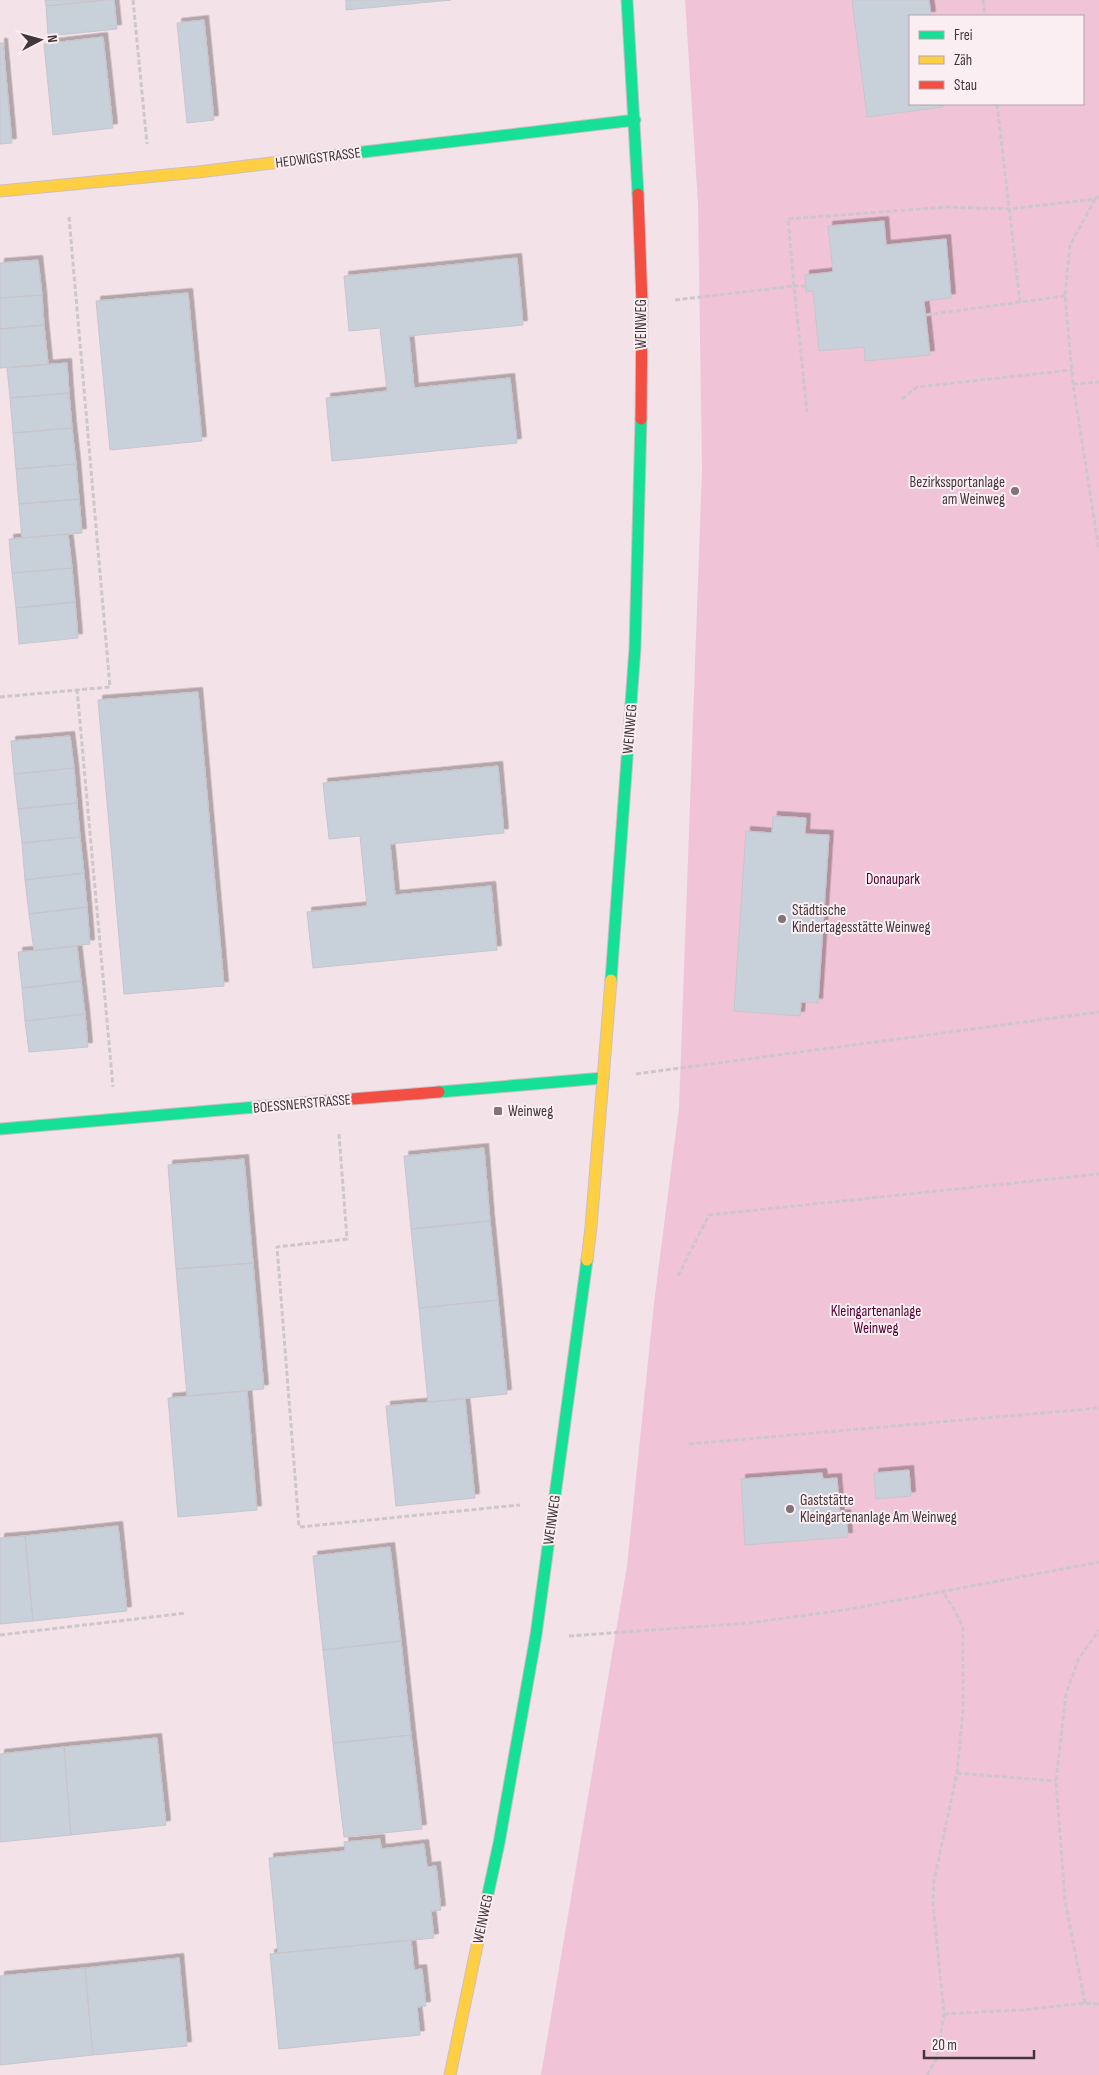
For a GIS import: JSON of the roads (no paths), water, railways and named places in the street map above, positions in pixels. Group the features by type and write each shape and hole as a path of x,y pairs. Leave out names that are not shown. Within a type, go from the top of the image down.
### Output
{"street":[{"name":"WEINWEG","path":"450,2075 499,1843 536,1634 591,1228 634,674 642,303 635,120 627,0"},
{"name":"HEDWIGSTRASSE","path":"0,192 150,177 635,120"},
{"name":"BOESSNERSTRASSE","path":"0,1129 603,1078"}],"place":[{"name":"Bezirkssportanlage am Weinweg","path":"1015,491"},
{"name":"Städtische Kindertagesstätte Weinweg","path":"782,919"},
{"name":"Weinweg","path":"498,1111"},
{"name":"Gaststätte Kleingartenanlage Am Weinweg","path":"790,1509"}],"park label":[{"name":"Donaupark","path":"893,879"},
{"name":"Kleingartenanlage Weinweg","path":"876,1320"}]}
